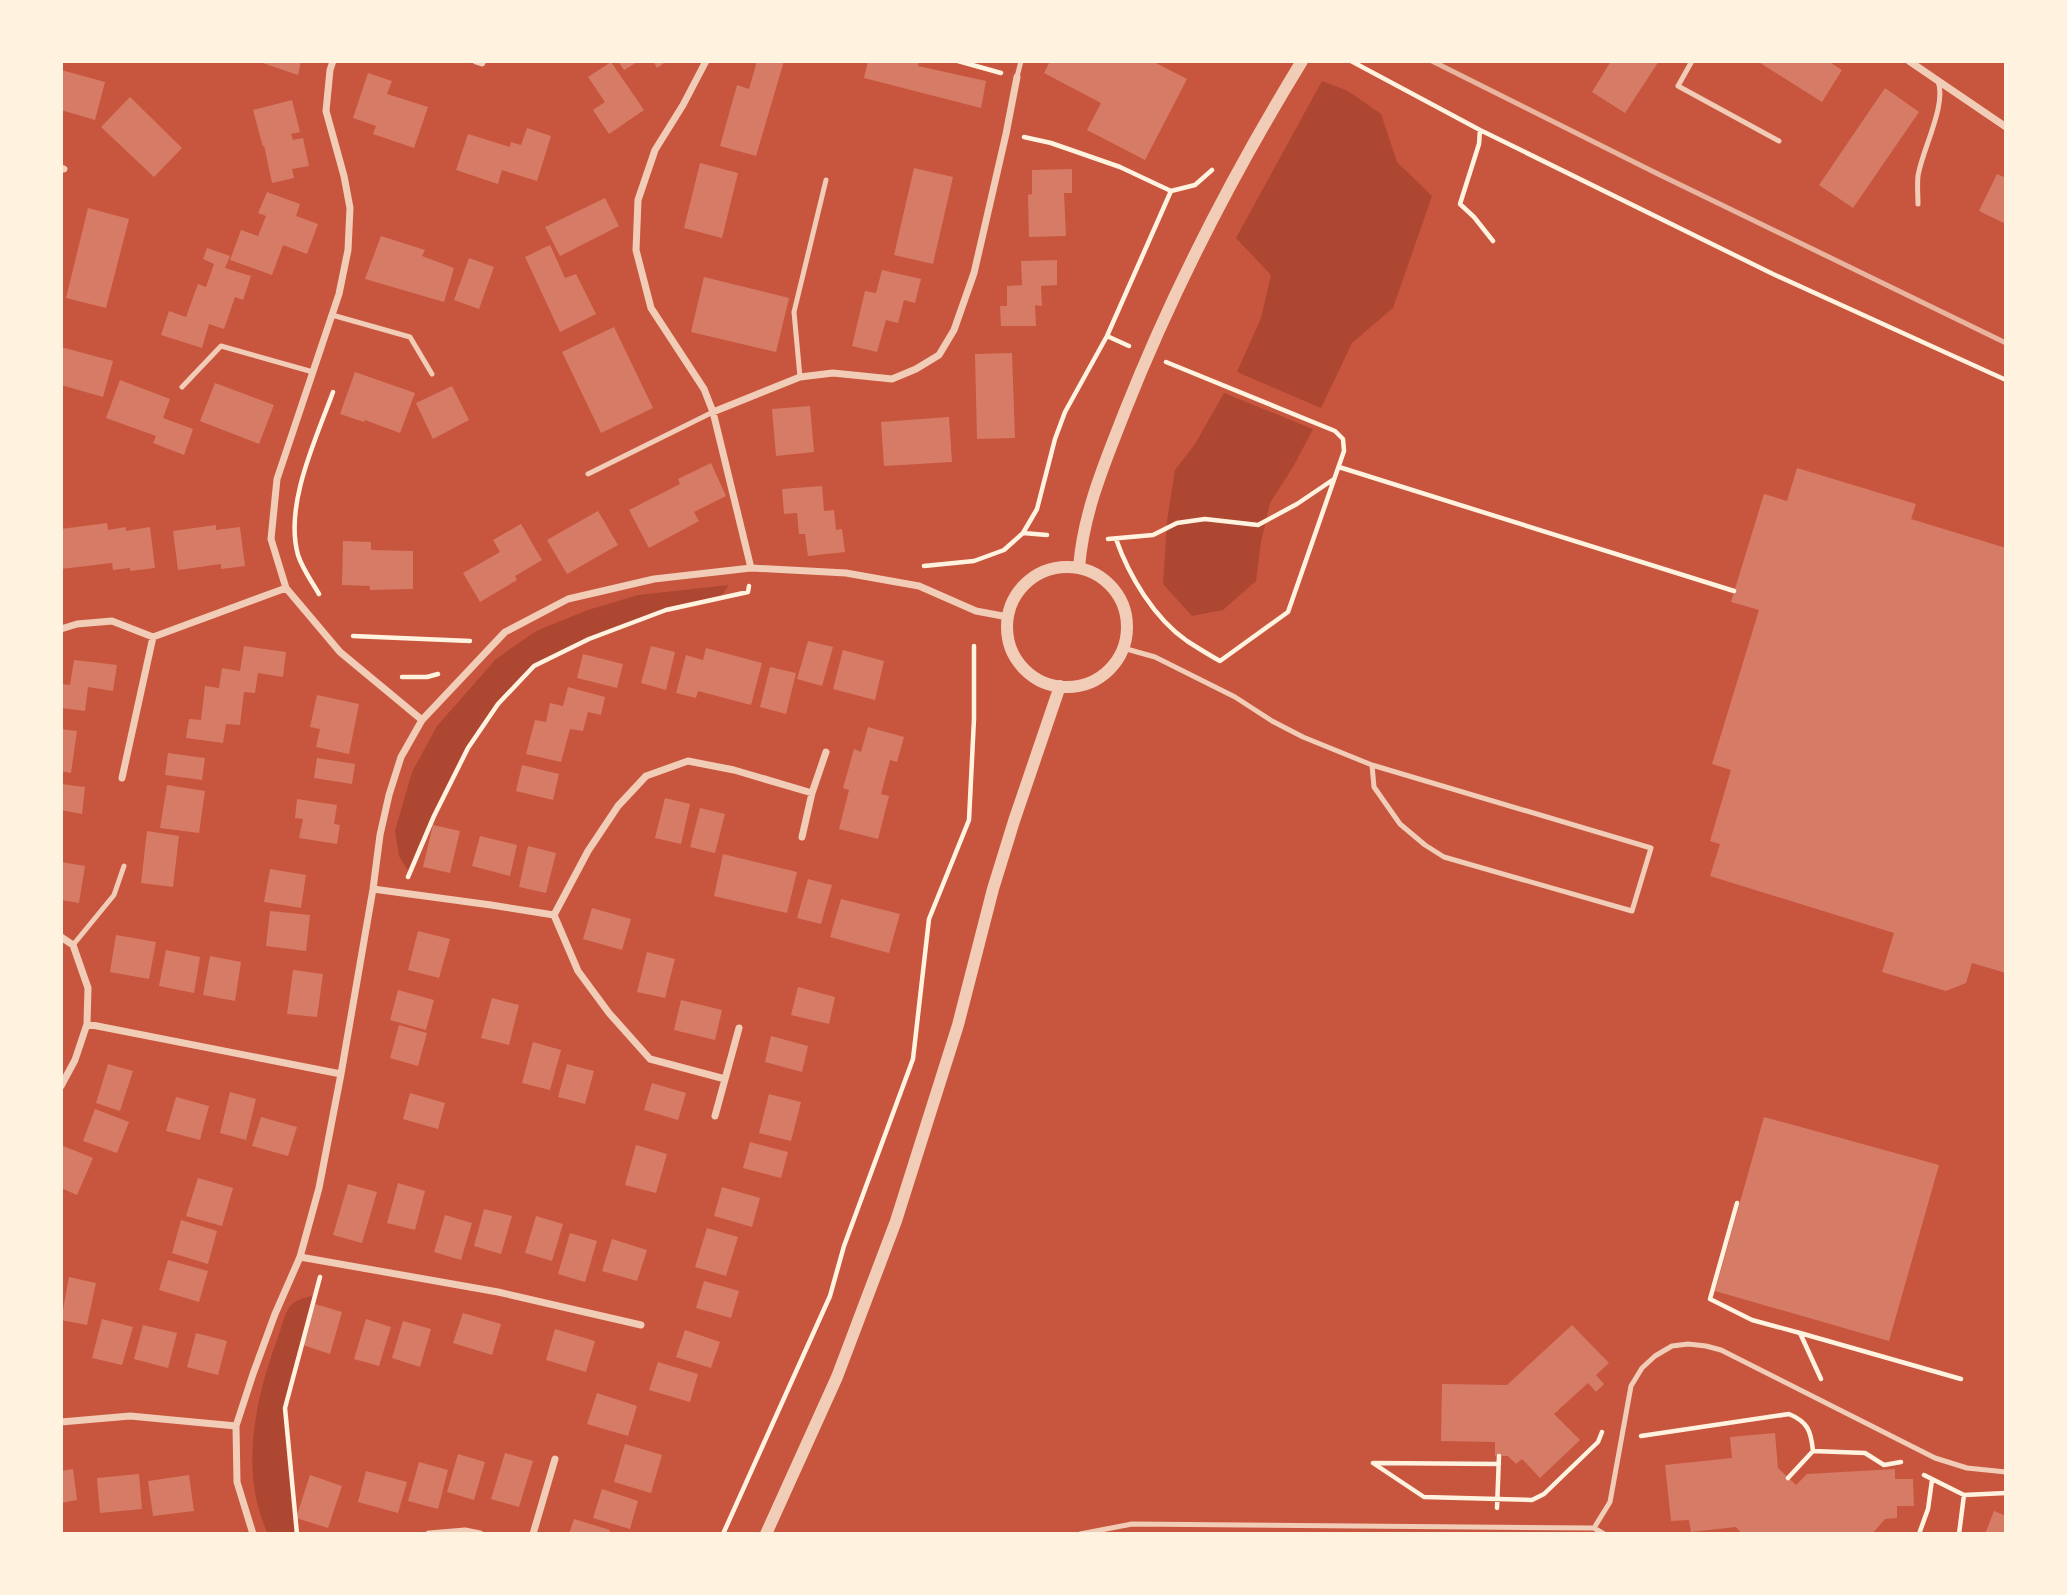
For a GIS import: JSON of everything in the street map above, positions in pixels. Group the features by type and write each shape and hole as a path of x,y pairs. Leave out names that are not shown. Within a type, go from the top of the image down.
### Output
{"street":[{"path":"333,61 326,111 350,208 348,250 339,294 277,479 271,539 286,588 340,652 422,720"},
{"path":"706,61 655,150 638,201 636,250 651,308 704,389 713,412 751,568"},
{"path":"1079,568 1081,540 1098,477 1147,355 1233,180 1302,61"},
{"path":"1909,61 2006,127"},
{"path":"713,412 800,377 833,373 892,379 939,355 954,330 974,273 1017,77"},
{"path":"253,1534 237,1482 236,1426 270,1326 300,1257 319,1188 373,889 380,835 401,757 422,720 505,632 568,599 654,579 751,568 846,573 919,586 976,611 1008,617"},
{"path":"1059,568 1079,568 1093,573 1115,592 1122,604 1127,626 1123,648 1116,662 1105,674 1091,682 1060,686 1037,678 1019,663 1011,649 1007,633 1008,617 1014,599 1025,584 1041,573 1059,568"},
{"path":"61,629 77,624 112,621 153,637 286,588"},
{"path":"122,778 153,637"},
{"path":"766,1534 837,1377 897,1221 958,1025 1010,832 1060,686"},
{"path":"802,837 811,793 826,752"},
{"path":"554,915 588,851 618,806 646,776 688,761 734,769 811,793"},
{"path":"373,889 554,915"},
{"path":"554,915 578,971 609,1013 650,1059 725,1079"},
{"path":"61,937 73,945 88,988 87,1024 75,1060 61,1086"},
{"path":"87,1024 341,1074"},
{"path":"715,1115 739,1028"},
{"path":"300,1257 498,1292 640,1325"},
{"path":"61,1422 130,1416 236,1426"},
{"path":"533,1534 555,1459"},
{"path":"429,1534 465,1531 480,1534"}],"lane":[{"path":"1017,77 1021,61"},
{"path":"1692,61 1678,86 1779,141"},
{"path":"1918,204 1919,175 1940,96 1938,80"},
{"path":"800,377 794,312 826,180"},
{"path":"332,315 410,337 432,374"},
{"path":"182,387 221,346 313,372"},
{"path":"587,474 713,412"},
{"path":"1123,648 1154,657 1236,696 1272,721 1303,737 1372,765 1651,848 1632,911 1444,857 1401,824 1374,787 1372,765"},
{"path":"73,945 114,895 124,866"},
{"path":"1594,1528 1610,1502 1631,1386 1642,1368 1672,1346 1688,1344 1721,1350 1935,1458 1967,1468 2006,1472"},
{"path":"1080,1534 1132,1524 1594,1528 1604,1534"}],"path":[{"path":"958,61 1017,77"},
{"path":"1351,61 1480,130 1773,274 2006,380"},
{"path":"1480,130 1479,144 1460,204 1493,241"},
{"path":"1006,134 1062,147 1120,167 1171,191 1195,185 1212,170 1219,159"},
{"path":"885,580 912,567 974,561 1004,550 1023,533 1037,509 1055,439 1065,412 1107,336 1171,191"},
{"path":"1107,336 1147,355 1317,422 1335,431 1343,439 1344,451 1288,612 1220,661 1185,640 1161,618 1122,557 1116,538"},
{"path":"321,596 299,555 295,526 297,495 332,392"},
{"path":"1339,467 1734,591"},
{"path":"1108,539 1153,535 1177,523 1205,519 1258,525 1335,479"},
{"path":"1023,533 1047,535"},
{"path":"405,893 410,872 434,816 468,748 498,704 534,666 589,639 666,610 748,592 751,568"},
{"path":"346,635 352,643"},
{"path":"723,1534 830,1296 844,1246 913,1059 929,919 969,820 974,646"},
{"path":"395,676 427,677 445,672"},
{"path":"1737,1203 1710,1299 1752,1320 1961,1379"},
{"path":"297,1534 285,1408 325,1261"},
{"path":"1800,1333 1821,1378"},
{"path":"1641,1436 1788,1414 1801,1419 1811,1434 1813,1451"},
{"path":"1499,1464 1373,1462 1424,1497 1532,1500 1544,1494 1598,1442 1603,1429"},
{"path":"1788,1478 1813,1451 1865,1453 1884,1465 1901,1462 1912,1468"},
{"path":"1497,1508 1499,1456"},
{"path":"1919,1534 1928,1509 1935,1458"},
{"path":"1922,1474 1964,1495 2006,1493"},
{"path":"1958,1534 1964,1495"}],"shaded area":[{"path":"1322,81 1348,91 1381,114 1397,162 1432,196 1393,308 1352,343 1321,408 1237,372 1261,318 1271,275 1236,238"},
{"path":"1224,393 1313,429 1270,503 1256,581 1223,610 1192,616 1163,584 1167,521 1175,470 1195,444"},
{"path":"729,585 720,598 666,610 590,639 534,666 498,704 468,748 409,872 399,856 395,831 412,772 437,726 496,659 536,631 588,610 638,595"},
{"path":"316,1295 285,1408 297,1534 268,1534 259,1511 252,1462 253,1437 262,1387 286,1312 296,1301"}],"building":[{"path":"257,61 301,61 298,75"},
{"path":"618,61 639,61 624,70"},
{"path":"653,61 667,61 657,68"},
{"path":"757,61 784,61 756,156 720,146 737,85 749,89"},
{"path":"868,61 919,61 918,66 986,81 981,108 864,78"},
{"path":"1050,61 1152,61 1187,79 1145,160 1087,130 1101,103 1044,73"},
{"path":"1611,61 1659,61 1625,113 1592,92"},
{"path":"1757,61 1828,61 1842,70 1822,102"},
{"path":"611,62 644,110 609,134 593,110 605,102 588,77"},
{"path":"61,70 105,82 95,120 61,110"},
{"path":"368,73 392,81 387,94 428,107 414,148 373,134 376,126 353,118"},
{"path":"1885,88 1919,112 1853,208 1819,185"},
{"path":"130,97 182,148 154,177 101,127"},
{"path":"292,100 300,132 291,134 293,140 303,138 309,166 292,169 294,178 272,183 253,110"},
{"path":"527,128 551,136 537,181 502,170 498,184 456,170 468,134 510,147 511,142 521,145"},
{"path":"700,163 738,173 722,238 684,228"},
{"path":"914,168 953,177 933,264 894,255"},
{"path":"1072,169 1072,193 1064,193 1066,236 1029,237 1028,195 1032,194 1032,170"},
{"path":"1997,174 2006,178 2006,224 1979,211"},
{"path":"267,192 300,204 296,216 318,224 307,254 283,245 272,275 230,260 241,230 258,236 266,216 258,213"},
{"path":"605,198 619,226 560,256 545,227"},
{"path":"88,208 129,219 106,308 66,298"},
{"path":"381,236 425,250 422,256 454,268 444,302 365,279"},
{"path":"550,245 565,278 576,274 596,314 560,332 525,257"},
{"path":"207,248 230,256 225,268 251,276 243,300 235,297 224,329 209,324 202,348 161,335 169,311 186,317 198,284 206,287 214,264 203,259"},
{"path":"469,258 494,267 479,309 454,300"},
{"path":"1057,260 1057,285 1041,286 1042,306 1035,305 1036,326 1001,326 1000,306 1007,306 1007,286 1022,285 1021,261"},
{"path":"882,270 921,279 915,303 904,300 898,323 886,320 877,352 852,346 865,291 876,293"},
{"path":"704,277 789,298 776,352 691,332"},
{"path":"614,327 653,408 601,433 562,352"},
{"path":"61,347 113,361 103,397 61,385"},
{"path":"1012,353 1015,438 977,439 975,354"},
{"path":"355,372 415,393 400,433 340,414"},
{"path":"120,380 170,399 163,418 193,429 184,455 153,443 156,436 106,418"},
{"path":"215,383 274,405 259,444 200,421"},
{"path":"452,386 469,420 433,439 416,403"},
{"path":"810,406 814,452 776,456 772,409"},
{"path":"949,417 952,462 884,466 881,422"},
{"path":"711,463 726,496 694,512 699,521 649,548 629,510 680,484 678,479"},
{"path":"1797,468 1916,504 1911,519 2006,548 2006,973 1972,963 1966,983 1946,991 1882,972 1894,933 1710,876 1720,844 1710,841 1731,770 1712,764 1759,610 1731,602 1764,494 1787,501"},
{"path":"822,486 824,511 834,510 836,530 842,529 845,552 808,556 805,534 799,534 797,513 784,514 782,489"},
{"path":"598,511 618,545 567,574 547,540"},
{"path":"107,523 108,530 126,527 126,531 150,527 155,568 113,570 112,563 61,569 61,529"},
{"path":"521,524 542,560 515,576 517,580 480,602 463,573 500,552 493,540"},
{"path":"216,525 216,530 240,527 245,566 221,569 221,564 178,570 173,531"},
{"path":"343,541 371,542 371,550 413,551 413,589 370,590 370,586 342,585"},
{"path":"808,641 833,647 822,686 797,679"},
{"path":"244,646 286,652 283,677 258,673 255,693 244,692 240,725 226,724 223,743 186,738 189,719 201,720 205,686 219,688 222,668 240,671"},
{"path":"651,646 675,652 666,690 641,683"},
{"path":"706,648 762,663 751,705 698,691 696,698 676,693 686,655 703,660"},
{"path":"843,650 884,661 875,700 833,689"},
{"path":"583,654 623,664 617,688 577,678"},
{"path":"74,660 117,665 113,691 88,687 85,711 61,708 61,684 70,685"},
{"path":"770,667 796,673 786,714 760,707"},
{"path":"568,687 605,697 601,715 588,712 583,731 570,729 561,762 526,754 535,720 546,722 550,703 563,706"},
{"path":"317,695 359,704 349,754 316,747 320,729 310,727"},
{"path":"868,727 904,737 897,762 890,760 881,794 889,796 878,839 839,829 849,790 843,788 854,749 861,752"},
{"path":"61,729 77,731 71,773 61,771"},
{"path":"168,753 205,758 202,780 165,775"},
{"path":"317,758 355,764 352,784 314,778"},
{"path":"522,765 559,774 553,800 516,791"},
{"path":"61,784 85,787 82,814 61,810"},
{"path":"167,785 205,791 199,833 160,828"},
{"path":"665,798 690,804 681,844 655,838"},
{"path":"297,799 337,805 334,824 340,825 337,844 299,838 303,819 295,818"},
{"path":"700,808 725,814 715,853 690,847"},
{"path":"433,825 460,831 450,873 423,867"},
{"path":"147,831 179,836 173,887 141,883"},
{"path":"480,836 517,845 510,876 472,866"},
{"path":"528,846 556,853 546,893 519,887"},
{"path":"723,854 797,872 787,913 714,896"},
{"path":"61,862 85,866 79,903 61,900"},
{"path":"270,869 306,875 301,908 264,902"},
{"path":"808,879 832,885 821,924 797,918"},
{"path":"841,899 900,914 889,953 830,937"},
{"path":"592,908 631,919 622,950 583,939"},
{"path":"270,911 310,915 306,951 266,946"},
{"path":"418,931 450,939 439,978 408,970"},
{"path":"116,935 156,942 149,979 110,972"},
{"path":"166,950 200,957 194,993 159,986"},
{"path":"647,952 675,959 665,998 637,992"},
{"path":"210,956 241,962 235,1001 203,995"},
{"path":"293,970 323,974 317,1017 287,1014"},
{"path":"798,987 835,997 829,1024 791,1015"},
{"path":"398,990 434,1000 426,1030 390,1020"},
{"path":"492,998 519,1005 509,1045 481,1038"},
{"path":"681,1000 722,1010 715,1040 674,1030"},
{"path":"399,1025 427,1033 418,1066 390,1058"},
{"path":"771,1036 808,1046 802,1072 765,1062"},
{"path":"533,1042 561,1050 550,1090 522,1083"},
{"path":"108,1064 133,1071 120,1111 96,1103"},
{"path":"567,1064 594,1071 585,1104 558,1097"},
{"path":"652,1083 686,1093 678,1120 644,1110"},
{"path":"230,1092 256,1099 246,1140 220,1133"},
{"path":"410,1093 445,1103 438,1129 403,1119"},
{"path":"769,1094 801,1102 791,1141 759,1133"},
{"path":"176,1097 209,1106 200,1140 166,1131"},
{"path":"95,1109 129,1122 117,1153 83,1141"},
{"path":"261,1117 297,1127 288,1156 252,1146"},
{"path":"1764,1117 1939,1165 1889,1341 1715,1291"},
{"path":"750,1142 788,1152 781,1178 743,1168"},
{"path":"61,1145 93,1158 77,1195 61,1188"},
{"path":"636,1145 667,1154 656,1193 625,1185"},
{"path":"198,1178 233,1188 222,1226 186,1216"},
{"path":"398,1183 425,1191 415,1230 387,1223"},
{"path":"348,1184 377,1192 362,1243 333,1235"},
{"path":"722,1187 760,1198 752,1227 714,1216"},
{"path":"484,1209 512,1216 501,1254 474,1246"},
{"path":"445,1215 472,1223 461,1260 434,1252"},
{"path":"536,1216 563,1224 552,1261 525,1253"},
{"path":"181,1220 217,1231 208,1264 172,1253"},
{"path":"707,1228 738,1237 726,1276 695,1267"},
{"path":"570,1233 597,1241 585,1282 558,1274"},
{"path":"612,1239 647,1250 637,1281 602,1271"},
{"path":"168,1260 208,1271 199,1302 159,1290"},
{"path":"69,1277 96,1283 87,1325 61,1320"},
{"path":"704,1281 739,1291 731,1318 696,1308"},
{"path":"315,1304 342,1312 330,1354 303,1345"},
{"path":"463,1313 501,1324 492,1355 453,1343"},
{"path":"102,1319 133,1327 122,1365 92,1358"},
{"path":"366,1319 391,1327 379,1366 354,1359"},
{"path":"403,1321 431,1329 420,1367 392,1358"},
{"path":"143,1325 177,1333 168,1368 134,1359"},
{"path":"1572,1325 1609,1363 1596,1375 1604,1384 1596,1392 1588,1383 1554,1414 1580,1440 1540,1478 1522,1459 1516,1464 1508,1456 1495,1456 1495,1442 1441,1441 1442,1384 1507,1385"},
{"path":"555,1329 595,1341 586,1372 546,1360"},
{"path":"685,1330 720,1342 711,1368 676,1357"},
{"path":"196,1333 227,1341 218,1375 187,1367"},
{"path":"658,1362 698,1374 690,1402 649,1390"},
{"path":"597,1393 637,1406 628,1436 587,1424"},
{"path":"1775,1433 1778,1468 1796,1485 1807,1474 1895,1469 1895,1479 1913,1479 1914,1506 1897,1506 1897,1518 1885,1519 1872,1534 1742,1534 1736,1527 1691,1532 1689,1520 1671,1521 1665,1465 1732,1458 1730,1437"},
{"path":"625,1444 662,1455 651,1493 614,1482"},
{"path":"505,1453 533,1461 519,1507 491,1499"},
{"path":"458,1454 485,1462 474,1500 447,1492"},
{"path":"419,1462 448,1470 438,1509 408,1501"},
{"path":"73,1469 77,1500 61,1503 61,1471"},
{"path":"366,1471 407,1482 398,1513 358,1502"},
{"path":"139,1474 142,1509 100,1513 97,1478"},
{"path":"189,1475 194,1511 153,1516 148,1481"},
{"path":"310,1475 342,1486 328,1528 296,1518"},
{"path":"602,1489 638,1501 630,1529 593,1518"},
{"path":"1994,1511 2006,1516 2006,1534 1985,1534"},
{"path":"574,1519 610,1530 609,1534 569,1534"}],"railway":[{"path":"1432,61 2006,343"}]}
